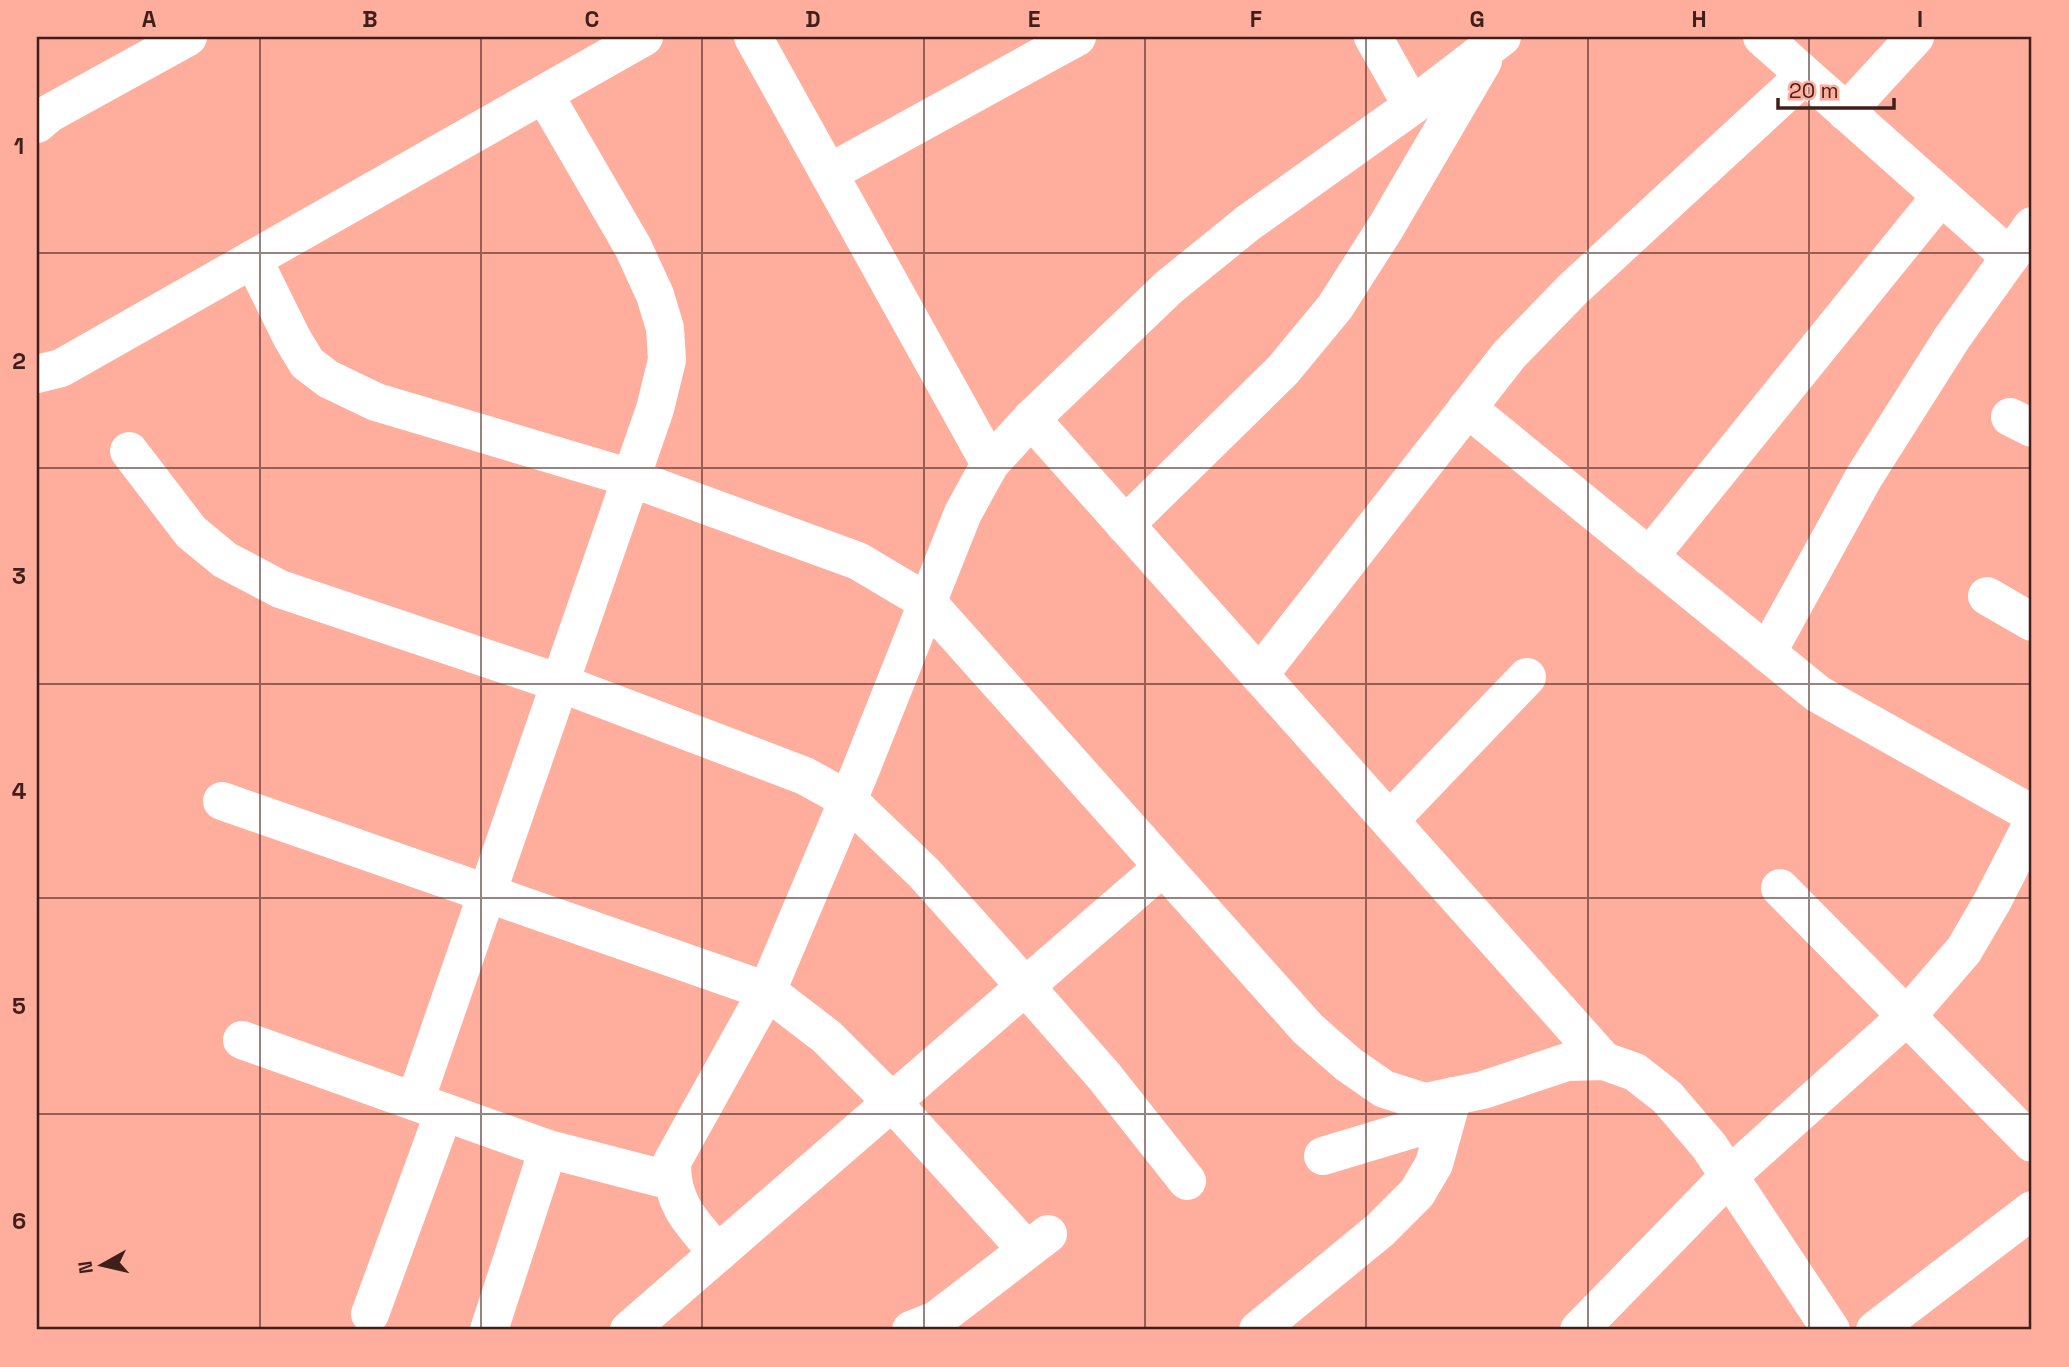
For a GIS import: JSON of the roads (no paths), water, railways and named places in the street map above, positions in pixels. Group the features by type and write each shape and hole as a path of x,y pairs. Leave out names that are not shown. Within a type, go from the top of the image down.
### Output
{"street":[{"path":"40,108 188,37"},
{"path":"753,37 990,464"},
{"path":"829,173 1077,37"},
{"path":"1373,37 1412,106"},
{"path":"1762,37 2010,257"},
{"path":"1846,112 1915,37"},
{"path":"37,374 61,368 544,94 634,39"},
{"path":"718,1253 690,1220 676,1198 671,1181 672,1162 768,991 963,513 990,464 1031,419 1169,287 1248,223 1412,106 1497,41"},
{"path":"1125,524 1283,370 1335,307 1497,41"},
{"path":"1259,675 1509,355 1572,290 1804,76"},
{"path":"370,1314 430,1107 487,895 655,408 667,360 665,328 655,295 633,247 544,94"},
{"path":"1648,557 1941,196"},
{"path":"1768,653 1864,477 1952,338 2032,226"},
{"path":"254,258 292,338 307,363 328,379 376,402 631,478 858,561 927,602 1308,1029 1348,1064 1384,1089 1449,1108"},
{"path":"1467,408 1818,694 2032,814"},
{"path":"1031,419 1604,1060"},
{"path":"129,451 191,532 225,560 280,589 560,683 805,776 848,800 924,873 1025,986 1104,1076 1187,1181"},
{"path":"1987,596 2032,622"},
{"path":"1390,820 1527,677"},
{"path":"222,801 768,991 827,1037 1032,1236 936,1320 911,1330"},
{"path":"1579,1330 1728,1176 1907,1016 1964,950 2032,824"},
{"path":"629,1330 1163,867"},
{"path":"1780,888 2032,1143"},
{"path":"242,1040 548,1149 671,1181"},
{"path":"1323,1156 1449,1108 1483,1090 1567,1062 1604,1060 1636,1072 1667,1097 1709,1146 1831,1330"},
{"path":"1258,1330 1380,1230 1417,1193 1434,1164 1449,1108"},
{"path":"489,1330 548,1149"},
{"path":"1875,1330 2032,1210"}]}
